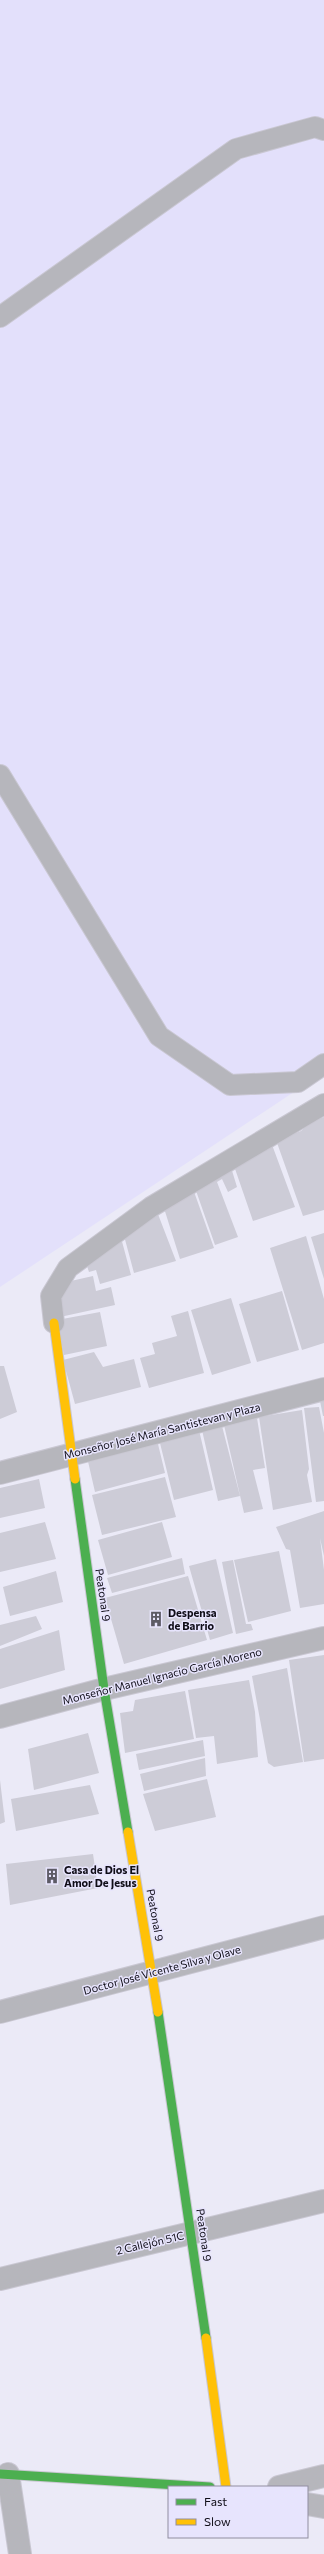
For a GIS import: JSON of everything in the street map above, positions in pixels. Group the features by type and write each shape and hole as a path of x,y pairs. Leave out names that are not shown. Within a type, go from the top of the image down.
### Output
{"street":[{"name":"Peatonal 9","path":"54,1323 73,1453 104,1690 152,1972 192,2233 226,2486"},
{"name":"Monseñor José María Santistevan y Plaza","path":"0,1473 324,1389"},
{"name":"Monseñor Manuel Ignacio García Moreno","path":"0,1717 104,1690 324,1638"},
{"name":"Doctor José Vicente Silva y Olave","path":"0,2012 324,1927"},
{"name":"2 Callejón 51C","path":"0,2279 324,2201"},
{"path":"20,2554 4,2474 194,2486"},
{"path":"283,2486 324,2476"},
{"path":"308,2504 324,2507"}],"lane":[{"path":"0,317 236,149 315,127 324,130"},
{"path":"0,774 159,1036 230,1085 298,1082 324,1064"},
{"path":"54,1323 51,1296 68,1268 151,1207 324,1104"}],"shaded area":[{"path":"0,0 324,0 324,1072 0,1287"}],"building":[{"path":"324,1117 324,1210 303,1216 276,1140 301,1131 312,1121"},
{"path":"271,1142 295,1207 253,1221 233,1163"},
{"path":"230,1164 237,1187 228,1192 222,1179 217,1182 238,1237 215,1245 194,1185"},
{"path":"192,1186 214,1248 180,1259 163,1205"},
{"path":"156,1209 176,1261 134,1273 123,1232"},
{"path":"324,1233 324,1279 311,1237"},
{"path":"120,1234 131,1275 100,1284 96,1270 89,1272 85,1260"},
{"path":"306,1236 324,1299 324,1343 302,1350 270,1248"},
{"path":"93,1276 96,1291 111,1287 115,1305 60,1317 62,1283"},
{"path":"282,1291 299,1350 257,1362 239,1304"},
{"path":"231,1298 251,1363 212,1375 191,1310"},
{"path":"188,1311 204,1373 149,1388 140,1358 155,1354 152,1343 177,1336 171,1316"},
{"path":"100,1312 107,1346 64,1355 57,1320"},
{"path":"94,1352 103,1367 134,1359 141,1387 75,1404 63,1360"},
{"path":"0,1366 4,1366 17,1412 0,1419"},
{"path":"324,1395 324,1416 323,1416 319,1396"},
{"path":"319,1407 324,1433 324,1501 316,1502 304,1408"},
{"path":"302,1410 309,1469 307,1475 312,1502 273,1510 259,1417"},
{"path":"257,1418 265,1468 253,1470 263,1509 244,1513 224,1425"},
{"path":"222,1426 240,1496 218,1501 202,1430"},
{"path":"199,1430 213,1490 174,1500 159,1439"},
{"path":"157,1440 165,1473 95,1492 87,1457"},
{"path":"165,1477 176,1517 102,1535 92,1495"},
{"path":"39,1479 45,1508 0,1518 0,1488"},
{"path":"324,1511 324,1556 320,1538 324,1570 324,1604 300,1608 290,1550 286,1549 276,1527"},
{"path":"45,1522 56,1559 0,1572 0,1533"},
{"path":"162,1522 172,1557 108,1575 98,1540"},
{"path":"279,1551 291,1611 248,1622 234,1560"},
{"path":"182,1558 185,1574 112,1593 107,1578"},
{"path":"216,1559 233,1633 210,1640 189,1566"},
{"path":"233,1560 246,1624 251,1624 253,1630 236,1634 222,1562"},
{"path":"56,1571 63,1602 10,1616 3,1587"},
{"name":"Despensa de Barrio","path":"188,1576 207,1640 124,1664 105,1598"},
{"path":"36,1616 42,1629 0,1646 0,1625"},
{"path":"59,1630 65,1670 0,1689 0,1649"},
{"path":"324,1655 324,1759 304,1762 289,1660"},
{"path":"287,1668 303,1762 274,1767 268,1763 252,1676"},
{"path":"249,1680 255,1712 258,1757 217,1764 214,1736 196,1738 188,1690"},
{"path":"185,1691 194,1739 125,1753 120,1713 133,1711 135,1700"},
{"path":"88,1733 99,1773 34,1790 28,1749"},
{"path":"203,1740 205,1756 139,1770 136,1754"},
{"path":"205,1758 206,1776 144,1791 140,1774"},
{"path":"207,1779 216,1817 155,1831 143,1794"},
{"path":"0,1780 5,1822 0,1824"},
{"path":"90,1785 99,1814 16,1831 11,1799"},
{"name":"Casa de Dios El Amor De Jesus","path":"93,1854 98,1888 10,1905 6,1864"}],"traffic: fast":[{"path":"75,1479 104,1689 128,1832"},
{"path":"158,2012 206,2338"},
{"path":"0,2474 194,2486"}],"traffic: slow":[{"path":"54,1323 75,1479"},
{"path":"128,1832 158,2012"},
{"path":"206,2338 226,2486"}],"place":[{"name":"Despensa de Barrio","path":"156,1619"},
{"name":"Casa de Dios El Amor De Jesus","path":"52,1876"}]}
